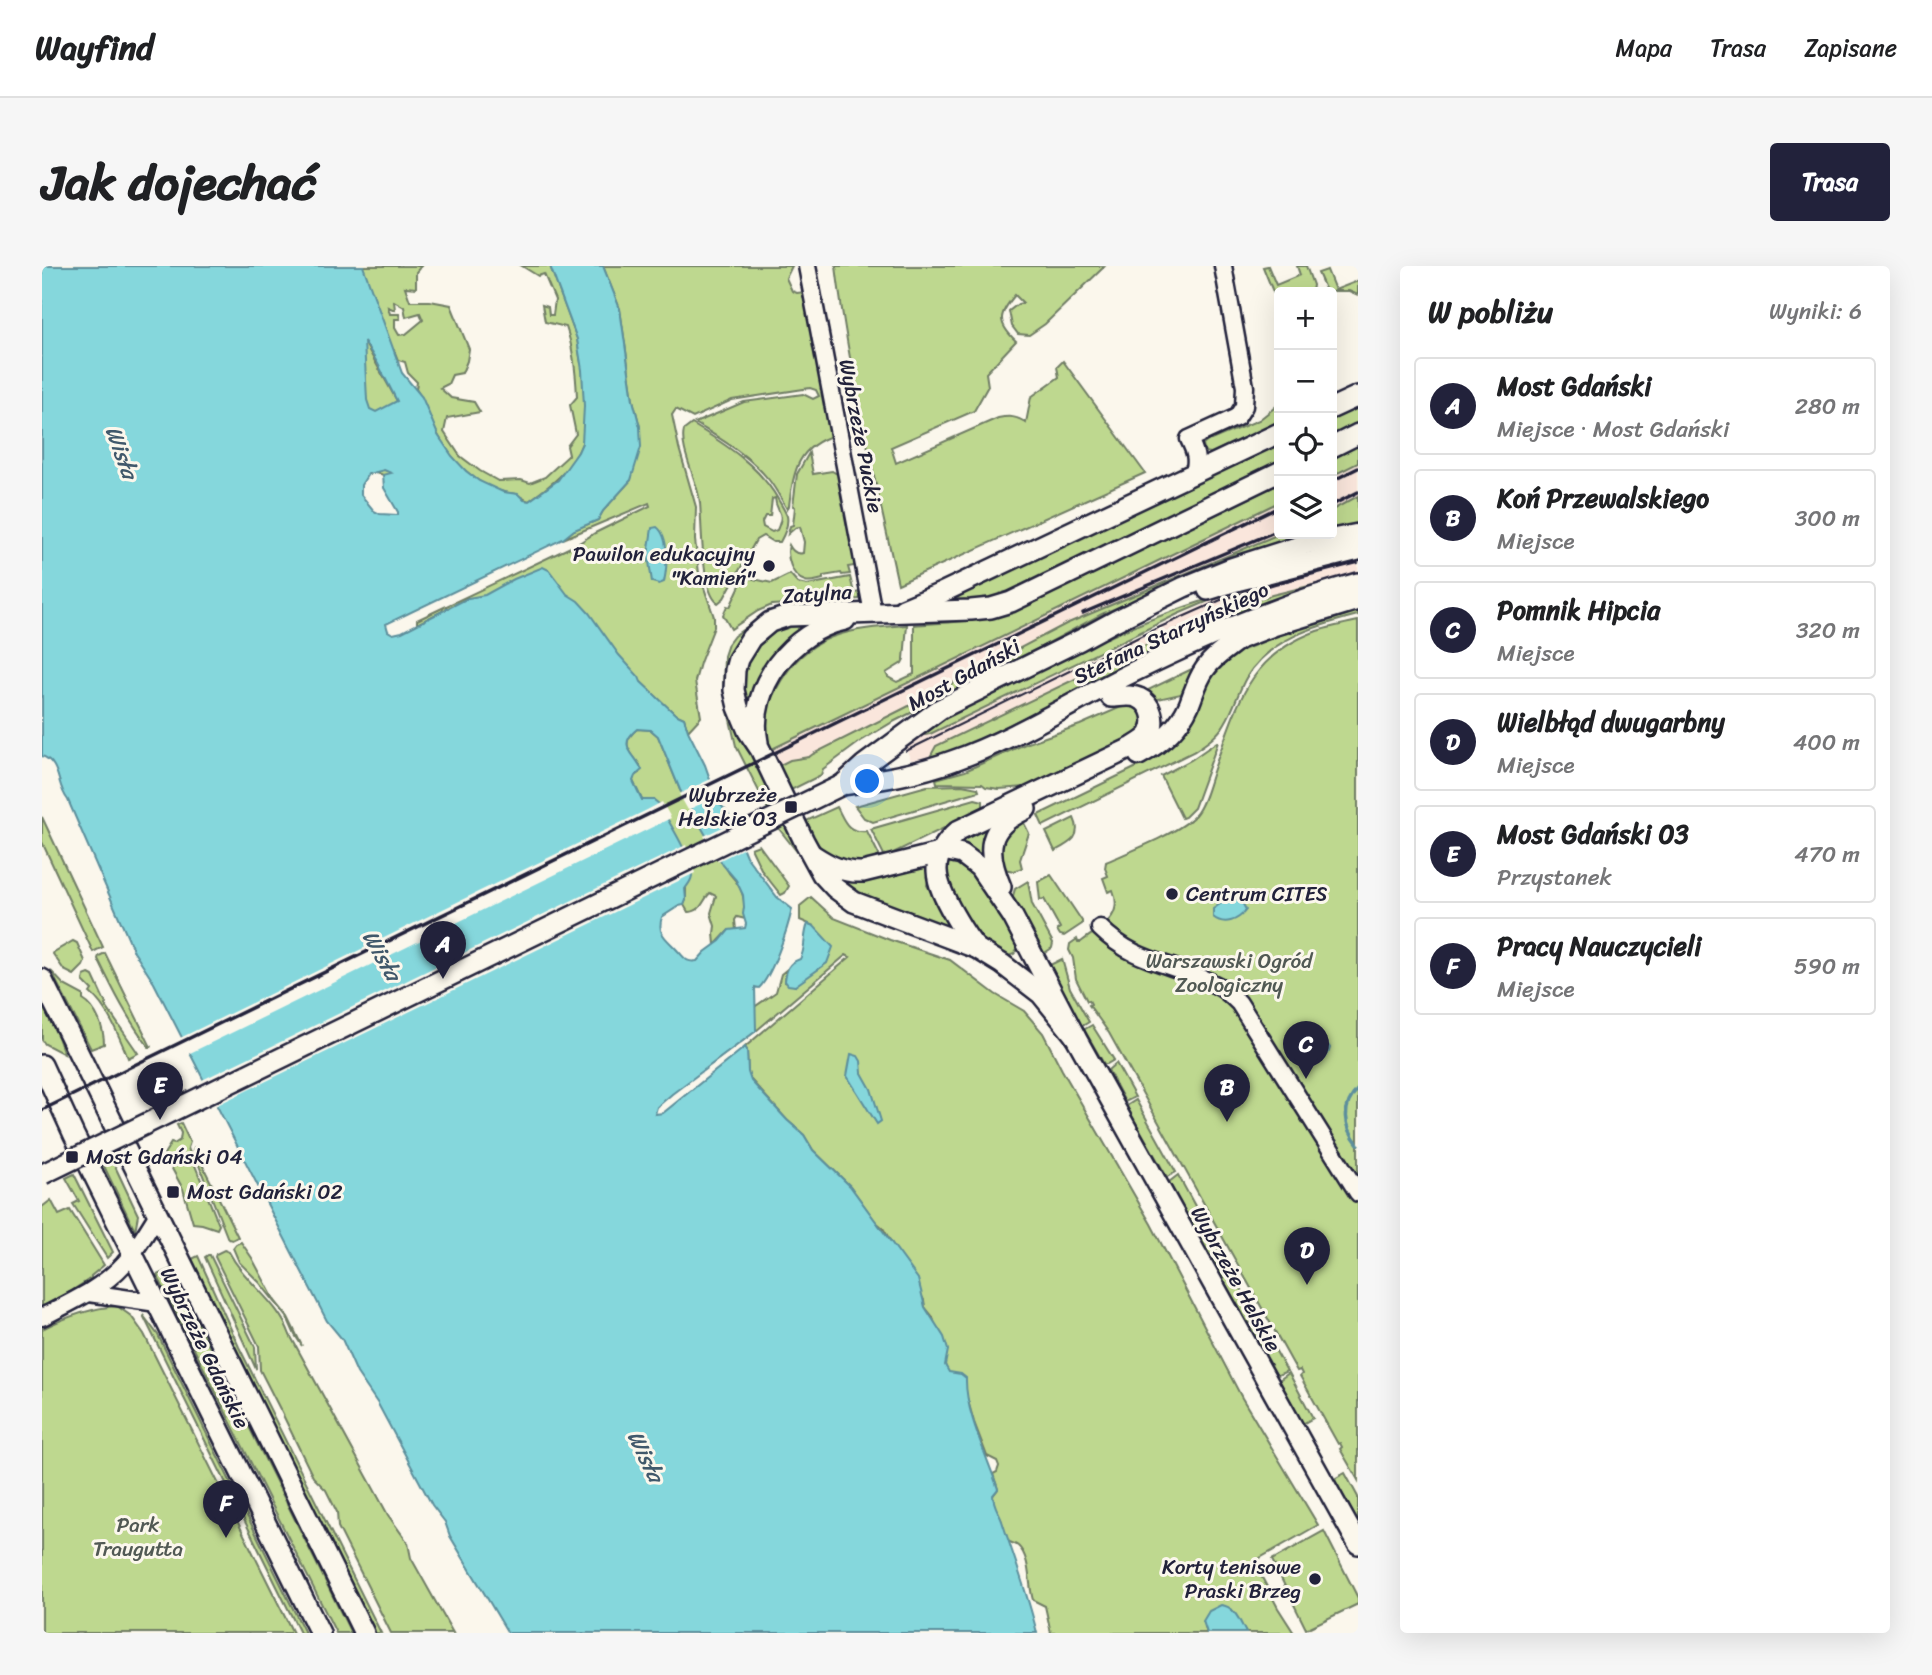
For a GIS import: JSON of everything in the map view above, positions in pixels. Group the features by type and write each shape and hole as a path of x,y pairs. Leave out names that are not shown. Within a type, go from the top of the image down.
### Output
{"main road":[{"path":"1337,406 1358,396"},
{"path":"1337,444 1358,434"},
{"name":"Zatylna","path":"896,612 1272,436"},
{"name":"Zatylna","path":"758,746 743,720 734,690 735,670 738,659 751,638 770,622 788,616 922,613 991,608 1011,602 1274,474"},
{"path":"1080,640 1173,593 1231,568 1296,547 1358,534"},
{"name":"Stefana Starzyńskiego","path":"1080,640 1188,596 1358,550"},
{"name":"Stefana Starzyńskiego","path":"1008,737 1126,676 1231,627 1283,606 1358,583"},
{"path":"1008,737 1111,697 1220,646 1285,622 1358,600"},
{"name":"Zatylna","path":"758,746 755,718 758,700 784,656 803,639 826,626 873,614"},
{"name":"Most Gdański","path":"42,1175 842,785 864,765 940,709 1080,640"},
{"path":"1013,917 991,855 998,828 1012,816 1143,753 1163,740 1183,717 1203,671 1238,640"},
{"path":"976,948 966,937 938,883 941,852 959,830 1133,747 1147,737 1151,731 1152,718 1144,701 1131,696 1111,697"},
{"name":"Most Gdański","path":"842,785 872,781 938,765 1008,737"},
{"name":"Wybrzeże Helskie","path":"758,746 810,852 828,882 854,901 976,948 1041,994 1075,1036"},
{"path":"810,852 831,866 852,873 941,852"},
{"name":"Wybrzeże Helskie","path":"941,852 955,852 973,861 1013,917 1075,1036 1358,1544"},
{"path":"995,960 1011,962 1021,958 1025,939"},
{"name":"Wybrzeże Gdańskie","path":"42,979 363,1633"},
{"name":"Wybrzeże Gdańskie","path":"42,1065 320,1633"}],"street":[{"name":"Wybrzeże Puckie","path":"807,266 873,614"},
{"path":"1194,473 1196,453 1189,439 1229,422 1241,413 1244,405 1245,387 1223,266"},
{"path":"1196,453 1211,459 1242,444 1272,436"},
{"path":"1100,928 1130,952 1202,978 1221,987 1239,1003 1358,1193"},
{"path":"42,1317 89,1293 116,1272 158,1214"},
{"path":"89,1293 157,1303"}],"shaded area":[{"path":"1358,463 1358,496 1337,507 1337,476 1337,474"},
{"path":"1274,504 1274,536 1138,593 809,757 790,760 780,765 772,749"},
{"path":"1358,560 1358,574 1272,595 1159,638 936,746 930,757 911,760 904,745 919,733 930,734 1212,601"}],"green space":[{"path":"346,266 421,266 416,272 416,288 405,287 410,301 451,305 469,349 462,373 452,375 448,384 440,388 451,398 474,402 480,412 447,418 444,432 460,456 480,471 498,481 521,480 530,483 545,477 569,455 567,446 576,434 570,405 577,397 575,370 566,327 545,322 542,305 548,307 549,315 553,315 555,300 544,274 538,276 522,266 550,266 577,339 581,363 598,373 582,443 567,469 529,501 493,489 473,477 442,443 416,389 417,382 408,373 405,362 398,360 394,350 363,340 397,401 417,468 383,475 376,472 368,474","holes":["394,301 404,307 406,317 420,313 423,320 406,334 399,335 395,328 395,319 400,319 399,314 390,314 388,307 395,310"]},
{"path":"603,266 792,266 786,278 792,291 804,292 809,300 835,435 805,453 796,471 787,509 769,480 753,463 735,448 695,423 744,402 803,394 813,399 819,396 816,390 810,388 732,400 693,418 676,409 672,415 696,507 695,540 699,573 714,617 714,627 695,681 701,717 688,731 684,718 675,714 641,682 510,599 468,598 417,624 417,620 650,506 649,503 563,539 574,530 598,520 631,480 640,427 633,400 620,309"},
{"path":"836,266 1105,266 1045,324 1029,335 1018,334 1012,326 1009,311 1023,303 1015,295 1002,318 1005,328 1016,341 986,373 988,386 974,411 891,447 896,463 998,418 1013,417 1026,423 1031,397 1059,377 1057,367 1063,361 1145,473 898,584 855,386"},
{"path":"1268,266 1276,285 1300,275 1297,266 1306,266 1313,287 1274,287 1274,294 1263,267"},
{"path":"1327,270 1334,287 1324,287 1318,273"},
{"path":"1358,281 1358,295 1337,289"},
{"path":"1358,401 1358,429 1337,439 1337,413"},
{"path":"1274,408 1274,427 1211,453 1205,452 1203,445 1210,439 1259,420"},
{"path":"692,424 741,457 771,488 787,516 787,526 780,542 773,542 763,536 756,540 724,598 718,603 712,596 705,572 700,503 686,456 684,430","holes":["775,498 781,519 777,530 772,532 763,527 762,522 765,516 770,516 772,499"]},
{"path":"1274,440 1274,469 1004,599 934,607"},
{"path":"1358,445 1358,463 1337,474 1337,456"},
{"path":"809,453 813,474 832,471 842,477 860,565 848,567 850,574 823,576 823,579 810,582 796,575 788,554 789,545 794,552 803,553 804,542 800,527 788,534 790,526 793,525 797,474"},
{"path":"1274,486 1274,504 770,750 764,725 768,705 789,669 816,645 849,632 907,625 904,659 886,673 897,682 914,674 914,625 978,619 1016,611"},
{"path":"1358,496 1358,524 1337,530 1337,507"},
{"path":"1274,536 1274,539 1304,539 1214,567 1102,614 891,723 823,769 821,775 789,791 778,766 790,760 809,757 1066,624"},
{"path":"790,574 798,583 807,585 850,577 854,593 862,592 862,596 859,599 772,605 731,629 723,615 727,606 730,607 742,581 749,578 772,583"},
{"path":"1358,574 1334,581 1117,672 978,740 930,757 936,746 1185,626 1272,595"},
{"path":"1272,582 1211,600 1178,614 930,734 919,733 931,723 1106,636 1107,638 1209,599"},
{"path":"1358,609 1358,615 1310,629 1281,643 1268,653 1246,678 1222,728 1202,746 1043,826 1038,815 1145,763 1169,746 1210,674 1231,655 1302,626"},
{"path":"762,616 731,668 805,862 776,825 736,746 723,689 724,656 728,644 734,636"},
{"path":"811,618 807,630 750,721 739,670 767,629"},
{"name":"Warszawski Ogród Zoologiczny","path":"1358,621 1358,1480 1340,1449 1340,1443 1338,1444 1300,1376 1300,1370 1297,1371 1109,1033 1089,1005 1089,1000 1087,1001 1076,979 1069,950 1070,944 1077,939 1081,942 1113,915 1116,900 1113,890 1108,892 1103,878 1108,876 1106,862 1167,835 1199,810 1239,703 1260,668 1294,641 1317,631"},
{"path":"1194,668 1181,694 1154,700 1146,691"},
{"path":"1128,704 1142,713 1141,728 1137,733 1027,787 999,789 982,784 937,783 936,779 965,771 1025,744 1080,725"},
{"path":"637,729 651,730 658,736 680,790 742,893 745,919 737,917 736,930 729,930 715,945 715,926 711,913 716,896 710,893 699,908 688,912 684,905 686,885 654,800 642,800 633,781 634,776 639,773 640,765 628,743"},
{"path":"1217,742 1194,808 1182,818 1161,776"},
{"path":"962,785 978,788 979,791 873,822 864,818 855,806 927,786"},
{"path":"975,799 983,801 983,809 885,857 871,829"},
{"path":"837,807 851,828 867,831 881,859 852,865 834,858 821,848 811,835 806,821"},
{"path":"42,817 103,947 93,952 42,842"},
{"path":"996,817 985,859 952,845"},
{"path":"1074,818 1077,830 1074,839 1055,851 1046,832"},
{"path":"1022,819 1029,833 1020,860 1022,868 1014,871 1004,869 996,859 999,839"},
{"path":"759,845 789,886 781,895 762,871 751,848"},
{"path":"949,857 978,870 1019,948 1014,954 1006,957 974,937 943,873"},
{"path":"933,863 927,885 953,931 864,901 832,873"},
{"path":"1051,875 1082,921 1082,924 1064,936 1057,930 1060,928 1044,899 1040,900 1038,882"},
{"path":"1028,881 1032,904 1053,943 1052,948 1040,956 1012,899 1015,889"},
{"path":"811,897 834,918 950,960 995,994 1024,1011 1043,1033 1151,1224 1242,1398 1318,1525 1260,1558 1256,1566 1294,1633 1246,1633 1232,1610 1205,1628 1207,1633 1051,1633 1045,1606 1033,1600 1025,1557 1018,1546 1007,1541 1001,1519 989,1501 998,1489 993,1474 999,1466 997,1461 987,1456 965,1390 952,1392 933,1317 925,1307 924,1300 883,1228 850,1186 813,1150 804,1135 751,1080 748,1072 745,1047 850,957 846,955 756,1031 709,1066 710,1038 776,992 781,974 786,970 785,982 795,986 814,926 800,920 800,906"},
{"path":"73,941 77,943 85,961 74,975 64,970 53,954"},
{"path":"105,953 151,1047 141,1037 98,959"},
{"path":"1062,959 1070,988 1089,1022 1084,1025 1081,1025 1049,967"},
{"path":"51,971 64,985 83,995 83,1000 99,1019 104,1044 91,1049"},
{"path":"84,976 93,976 105,1005 138,1053 128,1058 107,1014 83,981"},
{"path":"42,1004 58,1037 64,1054 42,1040"},
{"path":"1092,1025 1114,1060 1107,1064 1104,1064 1085,1031"},
{"path":"1116,1063 1135,1097 1125,1102 1108,1070"},
{"path":"1136,1100 1176,1172 1167,1177 1127,1107"},
{"path":"181,1123 190,1142 188,1148 219,1225 217,1229 193,1223 183,1189 164,1154 171,1143 180,1140 181,1133 177,1125"},
{"path":"194,1148 238,1237 232,1240 228,1239"},
{"path":"112,1160 138,1215 135,1231 103,1164"},
{"path":"74,1174 113,1252 107,1258 73,1204 79,1201 66,1178"},
{"path":"1178,1175 1219,1250 1211,1255 1169,1182"},
{"path":"51,1200 59,1215 70,1210 104,1265 91,1278 42,1307 42,1207"},
{"path":"241,1242 275,1301 288,1317 302,1346 287,1317 239,1262 233,1248"},
{"path":"224,1250 229,1252 285,1323 388,1515 408,1543 411,1558 453,1633 391,1633 338,1527 337,1512 326,1490 313,1477 260,1370 259,1346 215,1257"},
{"path":"1221,1253 1258,1318 1249,1323 1212,1260"},
{"path":"208,1255 255,1347 256,1369 205,1257"},
{"path":"198,1256 239,1347 381,1633 375,1633 213,1303 192,1259"},
{"path":"171,1269 351,1633 336,1633 157,1275"},
{"name":"Park Traugutta","path":"117,1306 131,1316 144,1334 293,1633 42,1633 42,1329 78,1314"},
{"path":"143,1315 158,1335 305,1633 300,1633"},
{"path":"1259,1321 1287,1371 1276,1375 1250,1328"},
{"path":"1289,1373 1313,1418 1304,1423 1279,1380"},
{"path":"1345,1473 1358,1497 1358,1523 1335,1480"},
{"name":"Korty tenisowe Praski Brzeg","path":"1324,1531 1358,1598 1358,1604 1306,1629 1272,1560"}],"water":[{"name":"Wisła","path":"42,266 363,266 402,373 422,397 438,435 452,456 479,481 503,492 518,494 529,501 558,480 582,443 584,406 577,339 550,266 603,266 620,309 633,400 640,427 641,447 631,480 598,520 386,624 388,631 393,634 402,632 468,598 485,595 543,567 549,570 567,594 589,613 641,682 675,714 684,718 718,802 728,813 746,856 777,897 792,909 774,963 764,982 759,988 755,987 756,1031 672,1094 657,1107 655,1114 663,1113 745,1047 751,1081 804,1135 813,1150 850,1186 918,1279 925,1307 944,1337 948,1350 945,1365 949,1372 961,1374 966,1378 973,1419 998,1489 993,1495 994,1502 1021,1577 1037,1633 508,1633 450,1536 445,1522 432,1505 378,1404 357,1373 342,1339 327,1321 154,983 134,952 55,769 48,759 42,756","holes":["364,341 397,401 376,412 370,409 367,400","384,470 391,473 383,475 384,488 398,515 374,511 361,495 361,485 368,474","637,729 651,730 658,736 680,790 743,895 745,928 729,930 697,961 686,959 662,933 662,917 684,905 685,889 692,875 683,848 659,804 654,800 642,800 633,781 642,770 629,750 628,740"]},
{"path":"657,527 664,538 666,553 664,582 659,584 652,582 648,555 652,528"},
{"path":"1230,897 1240,901 1246,910 1231,921 1217,920 1213,917 1213,909"},
{"path":"808,924 814,926 833,947 827,963 795,986 788,985 785,981 787,970 802,955"},
{"path":"1323,1037 1330,1048 1326,1056 1320,1063 1308,1063 1294,1044 1305,1038 1310,1044"},
{"path":"851,1054 858,1056 861,1061 862,1073 871,1089 881,1121 877,1124 847,1076"},
{"path":"1221,1605 1233,1611 1246,1633 1207,1633 1203,1621 1209,1611"}],"pier":[{"path":"713,778 719,795 688,810 679,794"},
{"path":"662,802 671,818 186,1055 178,1039"},
{"path":"735,821 746,847 718,861 704,836"},
{"path":"686,845 695,873 213,1107 200,1081"}],"waterway":[{"path":"1358,1089 1349,1102 1346,1116 1358,1144"}],"tram line":[{"path":"906,751 1149,632 1221,600 1358,563"},
{"path":"44,1177 844,787"}],"railway":[{"path":"1337,478 1358,468"},
{"path":"1337,502 1358,492"},
{"path":"42,1110 1274,509"},
{"path":"1083,613 1274,532"}],"place":[{"name":"Pawilon edukacyjny \"Kamień\"","path":"769,566"},
{"name":"Wybrzeże Helskie 03","path":"791,807"},
{"name":"Centrum CITES","path":"1172,894"},
{"name":"Most Gdański","path":"443,979"},
{"name":"Pomnik Hipcia","path":"1306,1079"},
{"name":"Most Gdański 03","path":"160,1120"},
{"name":"Koń Przewalskiego","path":"1227,1122"},
{"name":"Most Gdański 04","path":"72,1157"},
{"name":"Most Gdański 02","path":"173,1192"},
{"name":"Wielbłąd dwugarbny","path":"1307,1285"},
{"name":"Pracy Nauczycieli","path":"226,1538"},
{"name":"Korty tenisowe Praski Brzeg","path":"1315,1579"}]}
